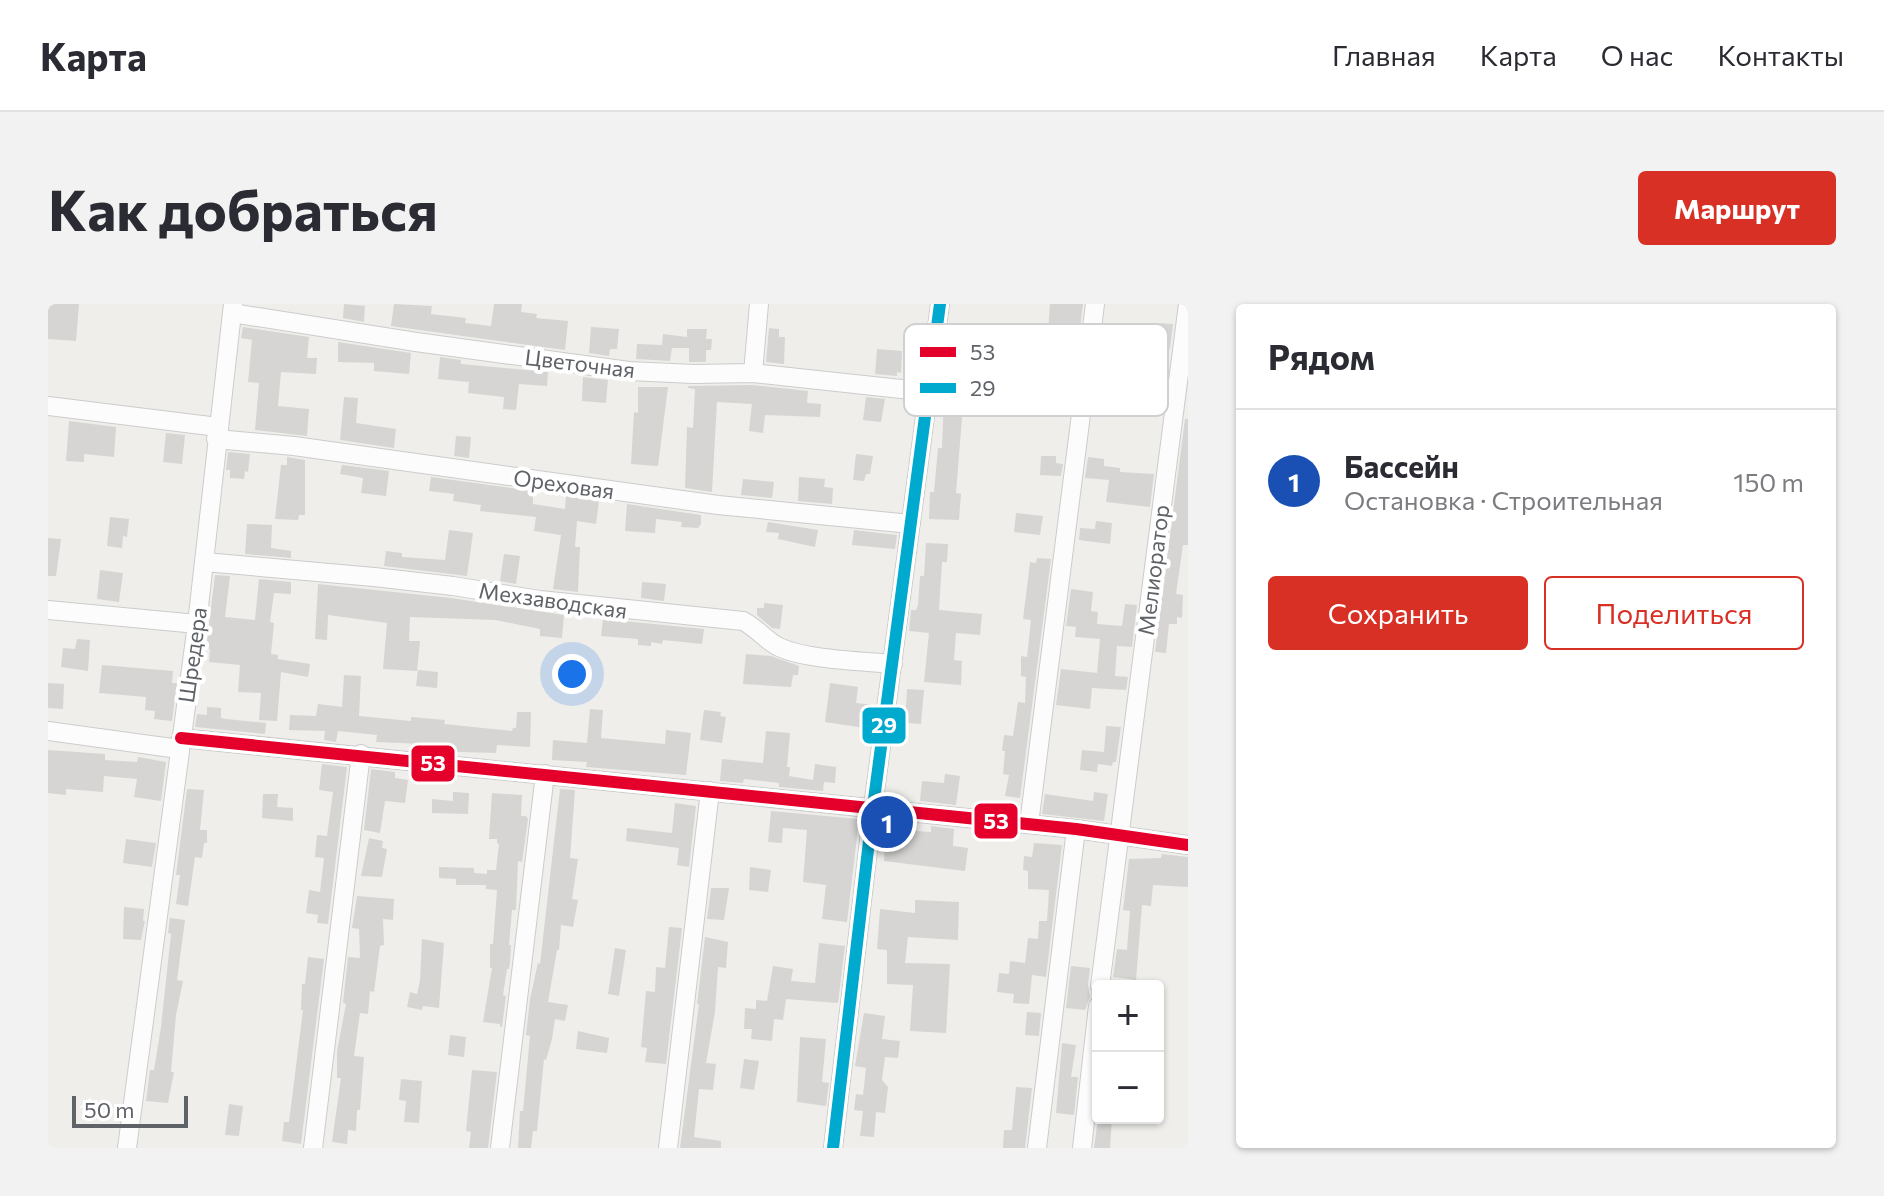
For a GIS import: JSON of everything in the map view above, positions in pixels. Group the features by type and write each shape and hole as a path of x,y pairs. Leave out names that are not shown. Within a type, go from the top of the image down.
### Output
{"street":[{"path":"753,373 759,304"},
{"path":"938,324 940,304"},
{"path":"1092,324 1095,304"},
{"name":"Мелиоратор","path":"1101,980 1188,304"},
{"name":"Цветочная","path":"233,309 416,342 629,371 753,373 904,389"},
{"name":"Шредера","path":"127,1148 205,562 233,309"},
{"name":"Ореховая","path":"48,406 294,446 718,505 911,524"},
{"path":"833,1148 873,807 926,416"},
{"path":"1029,824 1081,416"},
{"name":"Мехзаводская","path":"205,562 374,577 540,600 743,621 773,643 791,651 893,664"},
{"path":"48,610 197,624"},
{"path":"48,731 180,744 361,754 1076,829 1188,845"},
{"path":"313,1148 361,754"},
{"path":"500,1148 545,774"},
{"path":"668,1148 710,791"},
{"path":"1037,1148 1076,829"},
{"path":"1082,1148 1093,1052"}],"building":[{"path":"48,304 79,304 76,341 48,339"},
{"path":"344,304 365,306 364,322 343,318"},
{"path":"394,304 432,306 431,314 466,318 465,323 491,326 494,304 522,304 521,312 537,314 536,318 568,321 565,350 391,326"},
{"path":"1050,304 1083,304 1080,324 1049,324"},
{"path":"1159,323 1173,324 1170,349 1168,324"},
{"path":"243,327 309,337 307,358 317,358 316,374 281,372 278,406 309,409 307,436 255,430 259,383 248,382 252,340 241,338"},
{"path":"591,327 619,329 617,349 610,349 609,356 589,353"},
{"path":"769,328 779,329 779,337 785,337 784,364 766,362"},
{"path":"687,329 707,329 706,339 712,339 711,350 706,350 706,362 689,362 689,348 672,348 670,361 636,359 637,344 662,345 663,334 687,337"},
{"path":"338,342 411,353 409,374 374,371 374,363 338,362"},
{"path":"877,349 902,351 901,373 897,372 897,376 875,374"},
{"path":"440,357 461,360 461,364 548,372 547,386 519,384 516,410 503,409 504,397 468,393 469,382 438,379"},
{"path":"583,377 608,380 606,403 582,401"},
{"path":"752,385 808,391 807,403 821,404 820,417 765,415 763,433 749,431 752,404 717,402 712,492 685,488 687,427 693,428 695,389 688,386"},
{"path":"638,387 668,387 658,466 631,464"},
{"path":"344,397 358,398 356,423 396,429 394,448 340,440"},
{"path":"866,397 885,399 881,422 863,420"},
{"path":"943,416 962,416 956,493 961,494 959,520 929,519 930,492 934,492 938,448 942,448"},
{"path":"1185,419 1188,419 1188,545 1183,545 1176,594 1183,595 1182,618 1177,617 1177,624 1169,624 1166,653 1155,652"},
{"path":"69,421 116,427 114,457 84,454 84,462 66,461"},
{"path":"166,433 185,435 182,464 163,462"},
{"path":"456,436 471,437 469,458 454,456"},
{"path":"228,452 250,454 244,479 230,478 230,470 226,470"},
{"path":"856,454 873,456 870,474 866,474 864,481 853,480"},
{"path":"1041,456 1056,456 1056,463 1063,464 1061,476 1040,475"},
{"path":"287,457 305,460 305,515 299,515 298,520 275,519 281,465 287,465"},
{"path":"1088,457 1104,459 1104,466 1120,468 1120,472 1154,474 1150,507 1106,502 1109,480 1085,478"},
{"path":"342,465 389,471 386,496 361,493 363,478 340,474"},
{"path":"431,477 533,491 533,504 565,509 566,496 599,501 596,524 577,521 575,547 580,547 578,592 553,589 561,535 534,531 536,517 480,511 481,505 453,501 454,494 429,491"},
{"path":"799,477 825,479 824,487 833,488 832,504 798,501"},
{"path":"743,479 774,482 772,498 741,495"},
{"path":"627,504 701,515 701,524 698,528 681,527 682,522 656,519 655,533 625,531"},
{"path":"1016,513 1043,516 1040,535 1014,532"},
{"path":"110,517 129,519 122,548 107,546"},
{"path":"1096,521 1112,523 1110,544 1079,540 1080,528 1095,529"},
{"path":"768,522 818,530 815,547 778,539 779,533 766,532"},
{"path":"247,524 272,525 271,548 291,551 291,558 245,554"},
{"path":"449,530 473,533 467,576 384,566 386,551 402,553 402,557 445,560"},
{"path":"854,530 897,535 895,549 852,545"},
{"path":"48,538 61,539 56,576 48,576"},
{"path":"926,543 948,544 947,562 942,562 939,610 982,614 980,635 956,633 954,660 962,661 961,685 924,682 929,633 909,631 911,610 916,610 918,605 920,576 924,576"},
{"path":"504,554 520,556 516,584 500,581"},
{"path":"1037,558 1051,559 1020,798 1005,796 1009,775 1003,774 1005,751 1002,751 1004,735 1013,736 1018,702 1025,703 1026,677 1021,676 1021,656 1027,657 1031,620 1023,619 1030,562 1036,563"},
{"path":"100,570 123,573 119,602 97,599"},
{"path":"215,575 230,576 225,617 255,620 259,579 291,582 291,594 274,593 270,622 274,623 271,654 278,655 278,659 310,664 308,677 281,672 277,721 259,720 261,693 238,692 240,665 209,662 210,649 206,648"},
{"path":"642,582 666,584 664,601 641,598"},
{"path":"318,584 451,598 564,615 562,638 540,636 540,629 495,620 410,617 409,641 420,641 417,671 383,669 387,623 328,615 327,640 315,639"},
{"path":"1071,589 1093,592 1091,611 1098,612 1097,624 1122,626 1125,604 1137,605 1132,647 1117,646 1115,676 1128,677 1126,690 1092,688 1090,709 1056,705 1061,669 1097,673 1100,639 1075,637 1076,627 1066,626"},
{"path":"764,603 783,605 780,629 772,628 757,615 757,608 764,608"},
{"path":"603,619 704,629 702,644 663,640 662,644 651,642 651,646 638,645 638,639 601,636"},
{"path":"77,639 90,640 88,671 61,667 63,648 75,649"},
{"path":"746,654 771,656 799,666 798,675 793,675 791,687 743,684"},
{"path":"102,665 173,671 172,683 177,683 172,721 154,719 155,711 145,710 146,697 99,693"},
{"path":"418,670 438,672 437,688 416,686"},
{"path":"344,675 361,676 359,716 411,721 411,717 445,720 444,724 512,731 516,728 517,712 531,712 530,747 497,745 496,753 460,752 446,751 447,745 376,742 377,735 338,731 336,742 324,740 325,731 289,730 290,715 316,716 318,704 342,707"},
{"path":"48,683 64,684 63,709 48,708"},
{"path":"830,683 858,687 856,703 874,705 871,729 825,722"},
{"path":"907,689 924,690 921,724 905,723"},
{"path":"207,707 221,708 221,718 266,723 265,734 195,727 197,714 207,715"},
{"path":"590,709 603,710 601,738 665,744 666,730 691,733 686,775 586,767 587,762 552,760 553,740 587,743"},
{"path":"704,710 721,712 720,716 726,717 722,743 700,740"},
{"path":"1106,726 1121,727 1116,762 1112,766 1098,764 1097,772 1080,770 1082,750 1104,752"},
{"path":"766,731 790,733 789,776 813,780 815,764 836,767 835,783 824,782 823,791 779,787 779,783 744,779 743,783 720,781 722,759 763,763"},
{"path":"48,750 105,754 105,760 137,762 138,757 166,762 161,801 134,797 137,779 104,776 103,792 66,789 66,795 48,793"},
{"path":"322,764 347,767 328,924 317,923 318,915 306,913 309,890 320,892 324,858 315,857 317,835 327,836 333,792 319,790"},
{"path":"371,769 395,772 395,778 408,780 405,803 385,801 380,833 364,830"},
{"path":"945,774 960,776 956,805 920,801 922,781 944,783"},
{"path":"187,789 204,790 200,830 207,830 202,858 195,857 188,906 176,904 180,875 176,875"},
{"path":"560,789 575,790 570,858 578,859 572,899 578,900 573,927 561,925 548,1002 568,1005 565,1021 555,1019 552,1039 544,1059 537,1131 533,1131 531,1148 518,1148 530,1036 526,1035 530,999 540,964"},
{"path":"453,792 469,793 468,814 432,813 432,799 453,801"},
{"path":"1094,792 1108,794 1104,821 1042,814 1045,794 1093,801"},
{"path":"492,793 522,795 521,816 528,819 522,862 518,861 516,910 512,910 510,963 503,995 506,996 502,1027 483,1022 492,968 490,944 493,944 497,890 486,889 486,885 456,885 456,879 439,878 439,867 474,868 474,873 487,874 487,870 496,870 499,844 497,839 489,839"},
{"path":"263,794 278,794 277,807 293,808 293,821 262,818"},
{"path":"675,803 696,806 689,867 677,865 679,848 626,841 627,828 672,833"},
{"path":"771,811 859,819 847,922 822,919 826,885 803,882 807,830 783,828 782,843 768,842"},
{"path":"931,826 954,829 953,846 968,848 965,871 884,861 886,829 931,832"},
{"path":"369,838 383,841 382,848 387,849 382,877 361,876"},
{"path":"126,839 156,843 152,867 123,863"},
{"path":"1034,843 1062,845 1046,977 1032,975 1029,1004 1013,1003 1014,994 997,992 999,973 1009,974 1010,961 1025,963 1028,938 1038,939 1039,921 1047,921 1049,890 1028,889 1028,871 1023,870 1024,856 1032,857"},
{"path":"1162,854 1188,857 1188,887 1153,885 1151,906 1142,905 1136,980 1113,977 1117,949 1127,950 1130,911 1123,910 1129,859 1161,858"},
{"path":"750,867 771,870 768,892 749,890"},
{"path":"711,888 729,888 724,920 707,919"},
{"path":"357,896 394,899 393,920 383,919 384,945 380,946 368,1014 360,1013 354,1056 364,1057 360,1110 357,1110 356,1131 348,1130 347,1144 332,1142 341,1078 337,1078 337,1051 346,1004 343,1003 348,957 360,958 359,929 352,928"},
{"path":"915,900 959,902 958,940 908,937 905,963 950,964 946,1033 910,1031 913,985 887,984 887,950 877,949 880,909 915,913"},
{"path":"124,907 144,909 141,940 123,939"},
{"path":"170,918 185,920 177,980 183,981 176,1015 171,1072 174,1072 168,1103 146,1101 161,1027"},
{"path":"669,927 682,928 666,1064 645,1062 647,1048 641,1047 646,991 655,992 656,967 665,968"},
{"path":"705,937 728,942 726,968 718,967 715,1012 706,1063 716,1064 713,1090 699,1089 694,1137 721,1141 721,1148 680,1148 699,1004"},
{"path":"422,939 444,943 439,1008 423,1006 422,1010 407,1007 410,992 417,994"},
{"path":"819,943 845,946 838,1003 786,999 783,1020 774,1019 772,1041 751,1039 752,1029 744,1029 745,1008 756,1009 756,1000 767,1001 773,966 793,969 791,981 815,983"},
{"path":"615,948 626,950 619,996 608,994"},
{"path":"308,957 324,959 301,1144 282,1141 284,1122 289,1122 303,1010 302,984 305,984"},
{"path":"1071,966 1090,968 1090,997 1085,1010 1066,1008"},
{"path":"1027,1012 1041,1013 1039,1036 1025,1035"},
{"path":"864,1013 885,1016 882,1039 900,1041 898,1058 885,1057 882,1080 888,1087 885,1113 876,1112 874,1137 860,1136 863,1111 854,1110 856,1094 863,1095 866,1068 855,1066"},
{"path":"578,1031 609,1038 607,1053 576,1049"},
{"path":"450,1035 466,1037 464,1057 448,1055"},
{"path":"800,1037 826,1039 822,1082 829,1083 826,1106 797,1102"},
{"path":"1062,1043 1076,1045 1071,1077 1078,1077 1074,1115 1056,1113"},
{"path":"744,1059 759,1061 754,1090 740,1088"},
{"path":"472,1070 497,1072 488,1148 469,1148 471,1132 466,1131"},
{"path":"401,1079 422,1081 419,1123 404,1122 406,1101 399,1100"},
{"path":"1016,1087 1032,1088 1025,1148 1003,1148 1004,1130 1012,1130"},
{"path":"229,1104 243,1106 239,1136 225,1135"},
{"path":"1097,1124 1112,1124 1110,1148 1094,1148"}],"transit line":[{"name":"29","path":"937,324 940,304"},
{"name":"29","path":"833,1148 873,807 925,416"},
{"name":"53","path":"181,738 1076,829 1188,845"}],"place":[{"name":"Бассейн","path":"887,822"}]}
